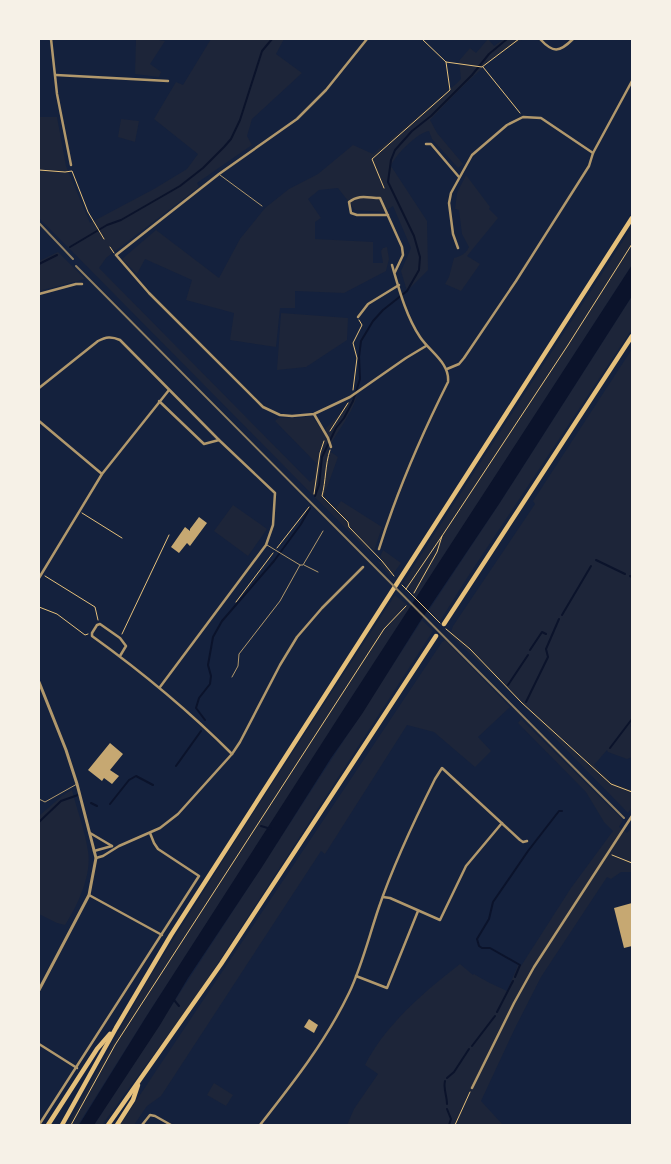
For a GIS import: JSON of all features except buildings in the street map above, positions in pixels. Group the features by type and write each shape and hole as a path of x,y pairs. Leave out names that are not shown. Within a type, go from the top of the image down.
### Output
{"highway":[{"path":"62,1125 116,1028 171,936 632,218"},
{"path":"442,623 632,336"},
{"path":"108,1125 226,957 436,636"},
{"path":"48,1125 97,1049 116,1028"},
{"path":"117,1125 133,1100 140,1079"}],"street":[{"path":"51,39 57,94 70,165"},
{"path":"367,39 326,90 297,119 219,174 116,255 149,293 263,407 280,415 314,414 350,397 426,346"},
{"path":"540,39 556,50 562,49 573,39"},
{"path":"56,75 168,81"},
{"path":"447,369 459,364 464,358 507,295 589,166 593,153 632,81"},
{"path":"458,248 453,234 449,199 472,155 507,125 524,117 541,118 593,153"},
{"path":"426,144 431,144 460,176"},
{"path":"388,216 356,215 351,213 349,202 354,198 362,196 380,198 402,247 403,255 395,274"},
{"path":"379,549 407,470 448,382 449,375 447,369 426,346 419,335 407,310 392,265"},
{"path":"39,294 82,284"},
{"path":"358,317 368,304 399,285"},
{"path":"39,388 98,341 105,337 114,337 120,340 219,440 275,492 273,524 266,545 160,687"},
{"path":"39,578 102,474 169,390"},
{"path":"159,401 204,444 219,440"},
{"path":"314,414 331,445"},
{"path":"39,421 102,474"},
{"path":"96,858 118,846 160,828 178,814 232,754 297,637 322,608 363,567"},
{"path":"120,656 126,646 120,638 98,624 91,634 160,687 232,754"},
{"path":"39,682 66,750 96,858 89,895 39,990"},
{"path":"260,1125 299,1075 325,1037 344,1003 356,976 382,897 417,816 442,768 520,840 523,842 527,841"},
{"path":"472,1088 518,996 632,816"},
{"path":"382,897 390,898 440,920 466,866 502,823"},
{"path":"90,832 112,846"},
{"path":"40,1125 200,876 158,849 150,833"},
{"path":"94,851 118,846"},
{"path":"89,895 162,935"},
{"path":"356,976 387,988 418,910"},
{"path":"39,1044 77,1068"},
{"path":"142,1125 150,1115 171,1125"}],"lane":[{"path":"219,174 262,206"},
{"path":"303,565 323,531"},
{"path":"266,545 300,565 318,572"},
{"path":"232,677 238,666 239,654 280,601 300,565"},
{"path":"39,799 45,802 77,784"}],"path":[{"path":"422,39 446,62 474,66 482,66 519,39"},
{"path":"384,188 372,159 450,90 446,62"},
{"path":"482,66 524,117"},
{"path":"39,170 72,171 82,199 104,239"},
{"path":"406,589 568,345 632,244"},
{"path":"314,494 320,452 348,404 354,388 357,358 353,343 362,325 358,317"},
{"path":"331,445 326,464 326,477 322,496 348,522 348,527 382,561 392,574"},
{"path":"236,602 309,507"},
{"path":"79,512 122,538"},
{"path":"120,638 169,535"},
{"path":"414,593 437,552 442,536"},
{"path":"41,573 95,607 99,616 98,624"},
{"path":"403,586 442,623"},
{"path":"71,1125 115,1045 149,995 194,921 384,629 406,606"},
{"path":"39,607 57,614 85,635 91,634"},
{"path":"451,634 470,649 522,703 611,784 632,792"},
{"path":"608,853 632,863"},
{"path":"455,1125 472,1088"}],"shaded area":[{"path":"136,39 165,41 150,64 161,72 159,77 135,74"},
{"path":"211,39 284,39 276,54 302,73 252,119 247,136 252,145 197,183 199,187 106,258 99,268 310,482 314,478 316,463 275,421 278,418 312,416 325,435 326,428 339,415 347,403 357,396 328,450 338,457 324,496 336,508 341,501 382,527 374,551 371,547 368,549 372,555 39,218 39,117 57,117 66,166 90,223 187,169 198,154 154,119 176,82 183,85"},
{"path":"488,39 494,46 504,39 523,39 485,66 430,120 437,133 463,164 458,168 432,139 429,131 419,135 407,145 391,166 427,221 428,270 407,291 401,271 411,248 393,206 384,212 355,210 338,188 319,190 308,199 321,218 315,222 315,239 373,242 373,263 383,263 381,251 387,247 389,259 386,271 344,293 295,291 295,308 280,308 276,347 230,340 234,313 186,300 192,280 145,259 137,274 122,259 156,230 219,278 240,239 265,208 289,189 318,174 353,145 373,154 461,79 459,61 470,48 476,53"},
{"path":"121,119 139,121 135,142 118,137"},
{"path":"466,175 490,207 489,209 498,218 467,256 480,264 461,291 445,284 454,258 463,254 469,247 462,234 459,210 455,209 457,193"},
{"path":"632,227 632,265 417,598 403,583"},
{"path":"58,252 85,279 39,291 39,261"},
{"path":"632,265 632,296 499,504 419,623 362,714 331,758 94,1125 79,1125 347,704"},
{"path":"632,296 632,329 440,621 429,610"},
{"path":"281,313 348,318 347,340 306,367 277,370"},
{"path":"632,349 632,722 630,726 632,728 632,757 627,759 607,750 594,765 612,783 632,790 632,807 628,813 509,691 450,635 453,626 535,504 533,501"},
{"path":"233,505 267,529 248,556 214,531"},
{"path":"383,550 401,563 390,576 377,561 381,562 383,560 380,557"},
{"path":"395,595 411,608 78,1125 67,1125 146,983 241,832"},
{"path":"422,620 433,631 196,997 102,1125 94,1125"},
{"path":"445,640 510,707 478,737 491,751 475,767 434,732 407,725 325,854 321,851 161,1096 147,1106 134,1125 120,1125 442,642"},
{"path":"521,719 623,820 619,827 627,833 632,829 632,872 621,872 611,879 607,877 541,977 481,1101 503,1125 347,1125 354,1109 378,1074 365,1065 395,1022 420,997 460,964 473,975 507,991 518,965 521,966 571,888 613,831 604,822 586,792 518,723"},
{"path":"72,790 85,836 89,860 83,890 65,925 39,914 39,816"},
{"path":"214,1083 233,1095 226,1106 207,1095"}],"waterway":[{"path":"70,247 180,186 203,168 224,147 231,139 240,120 262,51 272,39"},
{"path":"315,496 319,485 322,457 336,428 353,401 360,379 359,357 361,341 373,321 383,310 407,291 419,270 420,257 414,236 388,182 391,160 395,150 412,131 431,116 472,75 489,54 507,39"},
{"path":"39,264 57,255"},
{"path":"205,720 196,708 199,698 210,684 211,676 208,665 213,637 222,621 274,561 301,524 310,508"},
{"path":"596,560 625,574"},
{"path":"562,615 591,566"},
{"path":"526,702 548,657 546,649 559,619"},
{"path":"530,650 542,632 546,634"},
{"path":"508,685 528,655"},
{"path":"610,748 632,719"},
{"path":"176,766 201,731"},
{"path":"110,804 129,780 136,776 153,785"},
{"path":"39,822 61,801 78,795"},
{"path":"91,803 97,806"},
{"path":"515,977 520,965 490,948 482,948 479,946 477,939 489,919 493,902 528,851 559,811 562,811"},
{"path":"261,826 271,829"},
{"path":"497,1012 513,981"},
{"path":"174,1000 179,1006"},
{"path":"472,1046 495,1016"},
{"path":"447,1078 454,1072 469,1049"},
{"path":"445,1081 447,1104"},
{"path":"447,1109 451,1119 449,1125"}],"railway":[{"path":"39,223 73,259"},
{"path":"76,266 624,818"}]}
